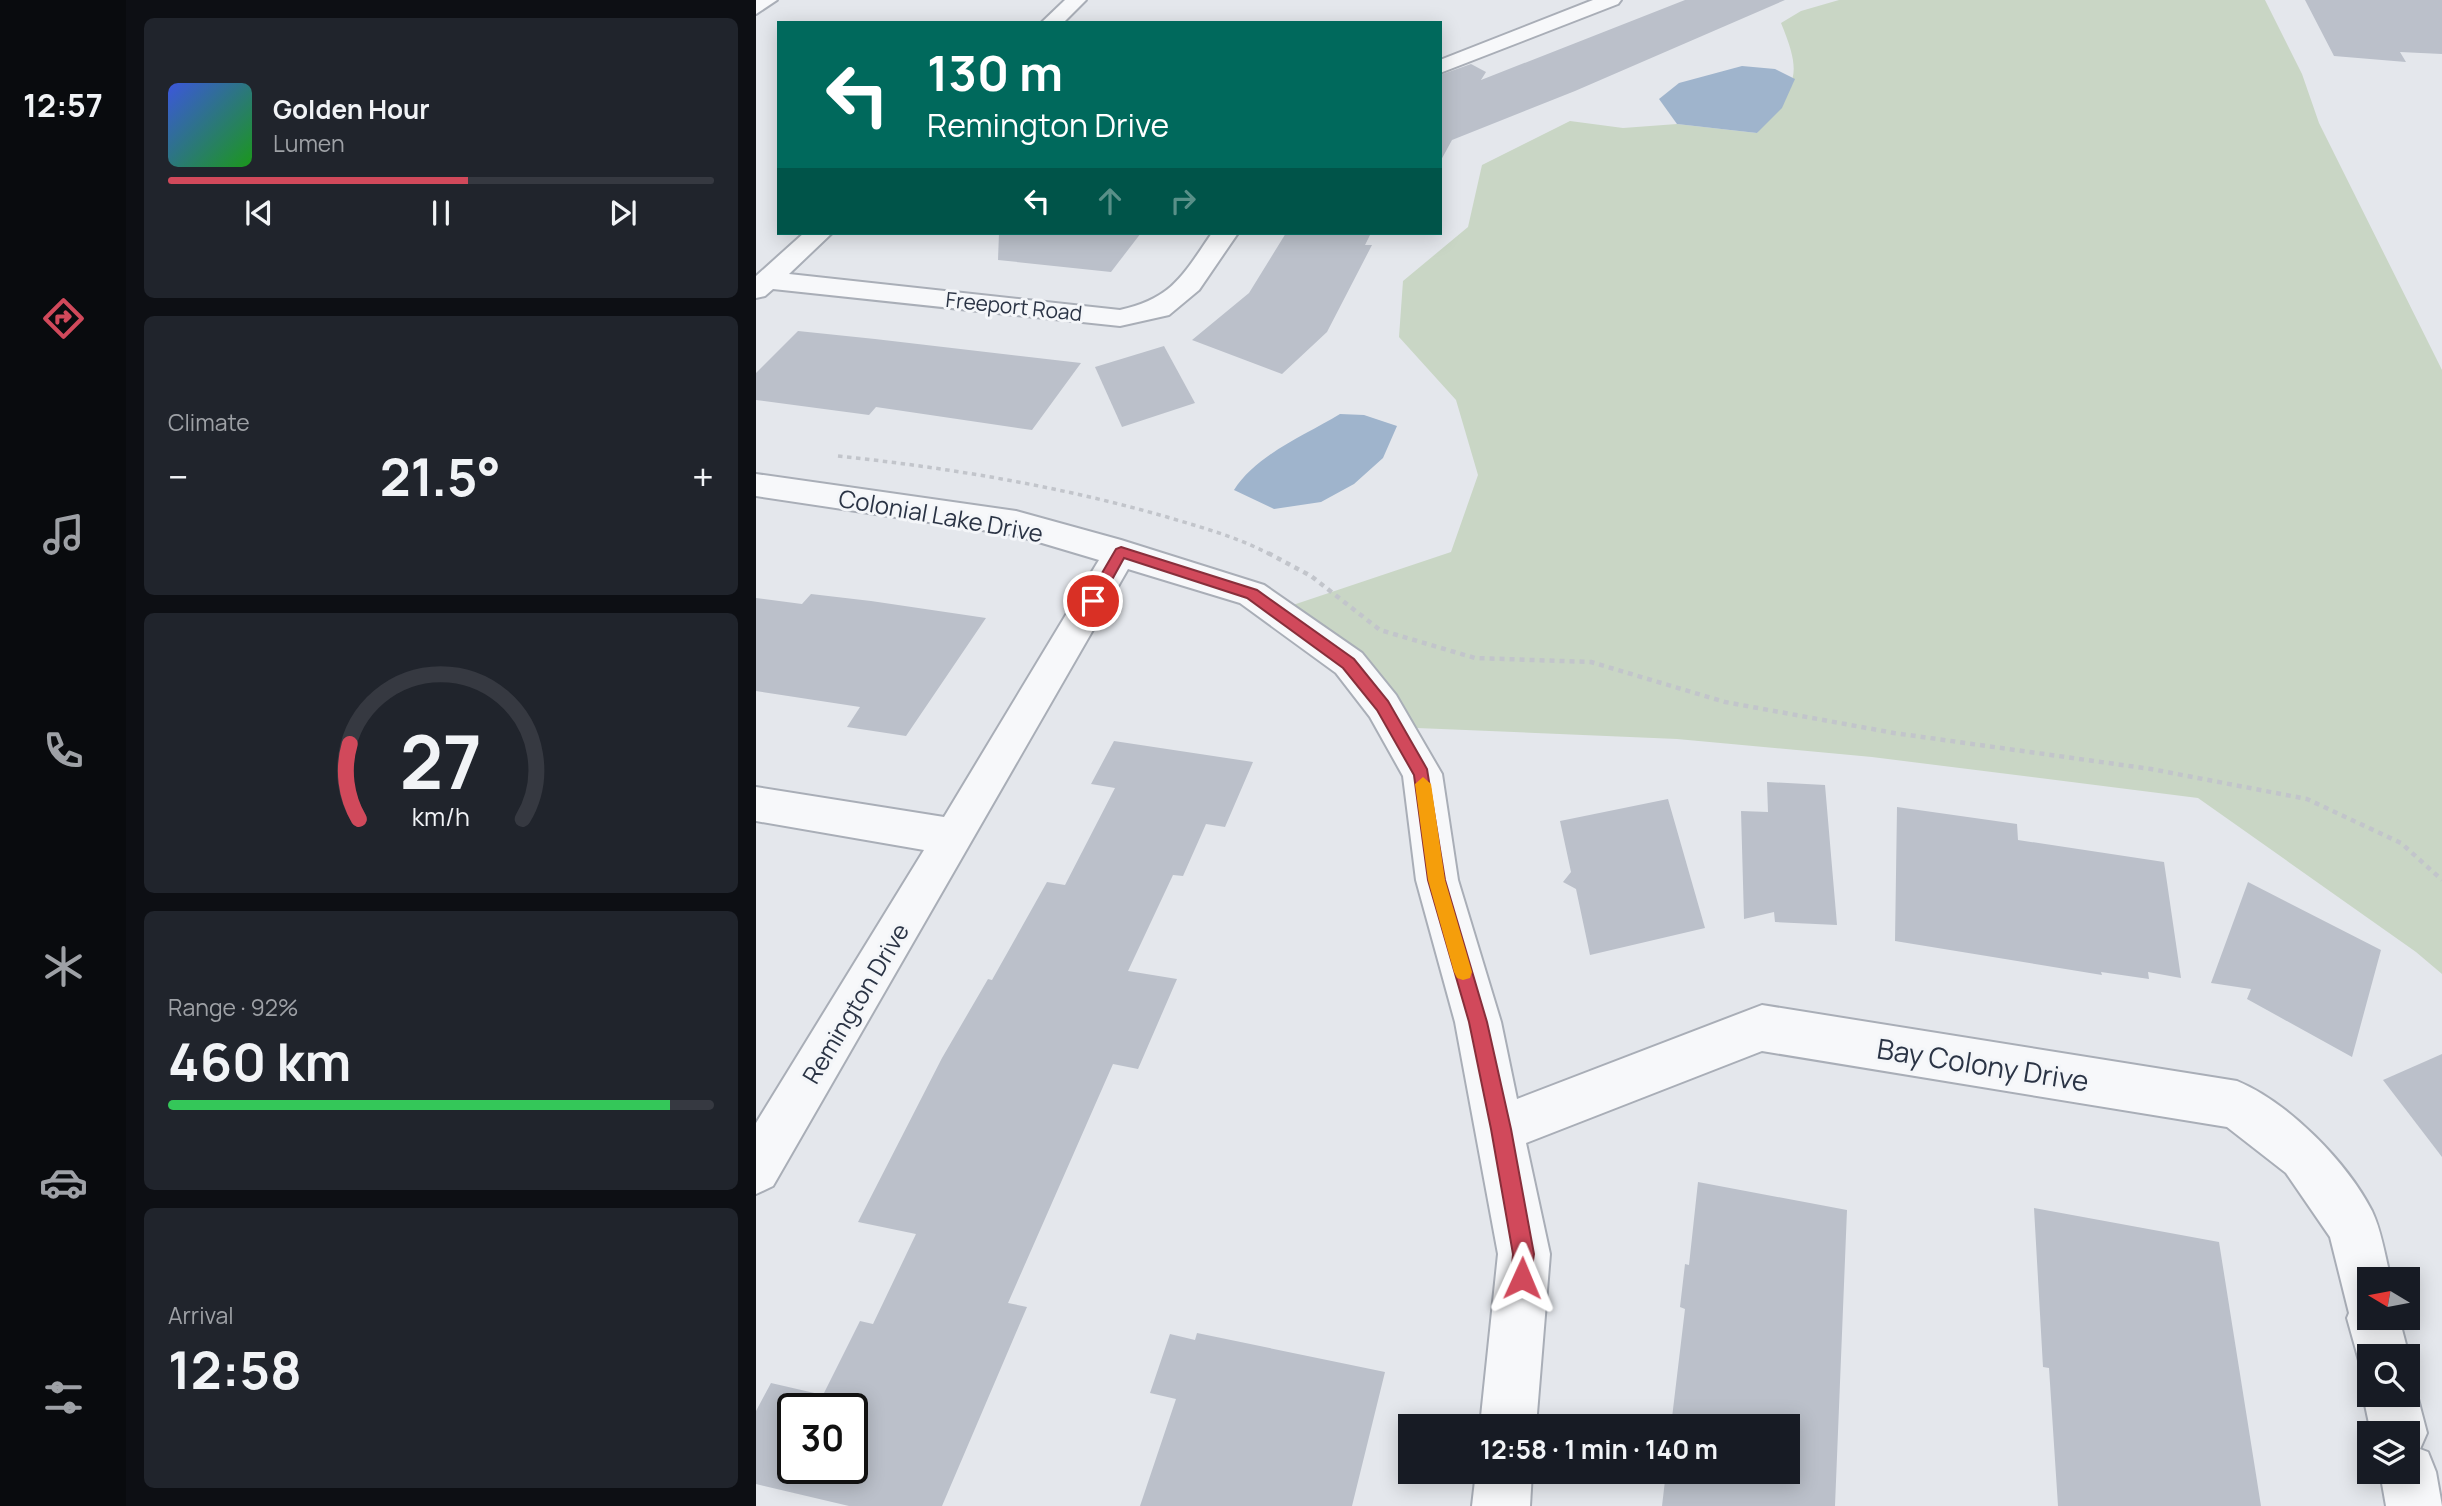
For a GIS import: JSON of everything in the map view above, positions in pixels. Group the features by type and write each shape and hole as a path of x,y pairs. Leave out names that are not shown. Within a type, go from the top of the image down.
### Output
{"street":[{"path":"756,8 767,0"},
{"path":"1053,21 1076,0"},
{"path":"1442,66 1611,0"},
{"path":"762,285 817,235"},
{"name":"Freeport Road","path":"762,285 1119,318 1159,309 1190,284 1224,235"},
{"name":"Colonial Lake Drive","path":"756,485 1016,523 1121,552 1252,594 1349,663 1383,706 1422,774 1437,880 1478,1022 1501,1129 1524,1254 1509,1414"},
{"name":"Remington Drive","path":"756,1169 1121,552"},
{"path":"756,804 954,837"},
{"name":"Bay Colony Drive","path":"1501,1129 1762,1028 2237,1105 2303,1156 2353,1227 2362,1267"},
{"path":"1501,1506 1503,1484"},
{"path":"2410,1484 2415,1506"}],"path":[{"path":"1380,629 1475,658 1591,662 1725,702 1894,733 2151,769 2307,799 2401,842 2442,880"}],"green space":[{"path":"1839,0 2265,0 2302,74 2319,123 2442,370 2442,974 2416,952 2198,798 1872,757 1677,739 1417,728 1284,608 1451,552 1478,475 1456,400 1399,337 1403,281 1468,227 1482,165 1570,121 1623,128 1677,124 1757,133 1792,82 1793,59 1781,23 1801,11"}],"water":[{"path":"1742,66 1775,69 1795,79 1782,108 1757,133 1677,124 1659,99 1679,83"},
{"path":"1340,414 1364,415 1397,426 1383,458 1354,484 1321,502 1274,509 1234,490 1255,466 1268,456"}],"building":[{"path":"1685,0 1785,0 1575,91 1452,140 1442,158 1442,74 1471,64 1486,72 1481,80"},
{"path":"2305,0 2442,0 2442,54 2400,52 2406,62 2334,56"},
{"path":"999,235 1139,235 1111,272 998,260"},
{"path":"1285,235 1370,235 1365,245 1372,245 1327,332 1282,374 1192,340 1249,293"},
{"path":"798,331 1081,363 1032,430 876,407 869,415 756,400 756,373"},
{"path":"1164,346 1195,403 1122,427 1095,367"},
{"path":"811,594 986,618 906,736 847,727 860,707 756,691 756,598 802,604"},
{"path":"1114,741 1253,762 1225,827 1206,824 1183,876 1173,875 1128,971 1177,979 1138,1069 1113,1064 1008,1303 1027,1307 942,1506 849,1506 756,1484 756,1411 771,1383 814,1393 777,1393 777,1484 868,1484 868,1393 824,1393 860,1321 873,1324 916,1234 858,1222 942,1058 988,979 992,980 1047,882 1065,885 1115,788 1091,784"},
{"path":"1767,782 1825,785 1837,925 1775,922 1774,912 1744,919 1741,811 1768,812"},
{"path":"1668,799 1705,928 1590,955 1576,889 1563,882 1571,872 1560,821"},
{"path":"1897,807 2017,824 2018,840 2164,862 2181,978 2148,972 2149,979 2101,972 2102,975 1895,941"},
{"path":"2248,882 2381,950 2352,1057 2247,999 2251,989 2211,983"},
{"path":"2442,1054 2442,1157 2383,1080"},
{"path":"1698,1182 1847,1210 1835,1506 1662,1506 1665,1484 1800,1484 1800,1414 1672,1414 1685,1309 1680,1307 1685,1264 1689,1265"},
{"path":"2034,1208 2219,1242 2261,1506 2058,1506 2049,1368 2043,1367"},
{"path":"1197,1333 1385,1372 1352,1506 1140,1506 1176,1399 1150,1393 1170,1334 1195,1340"}],"slow traffic":[{"path":"1423,784 1437,880 1463,972"}],"route":[{"path":"1093,601 1121,552 1252,594 1349,663 1383,706 1422,774 1437,880 1478,1022 1501,1129 1524,1254 1522,1278"}]}
